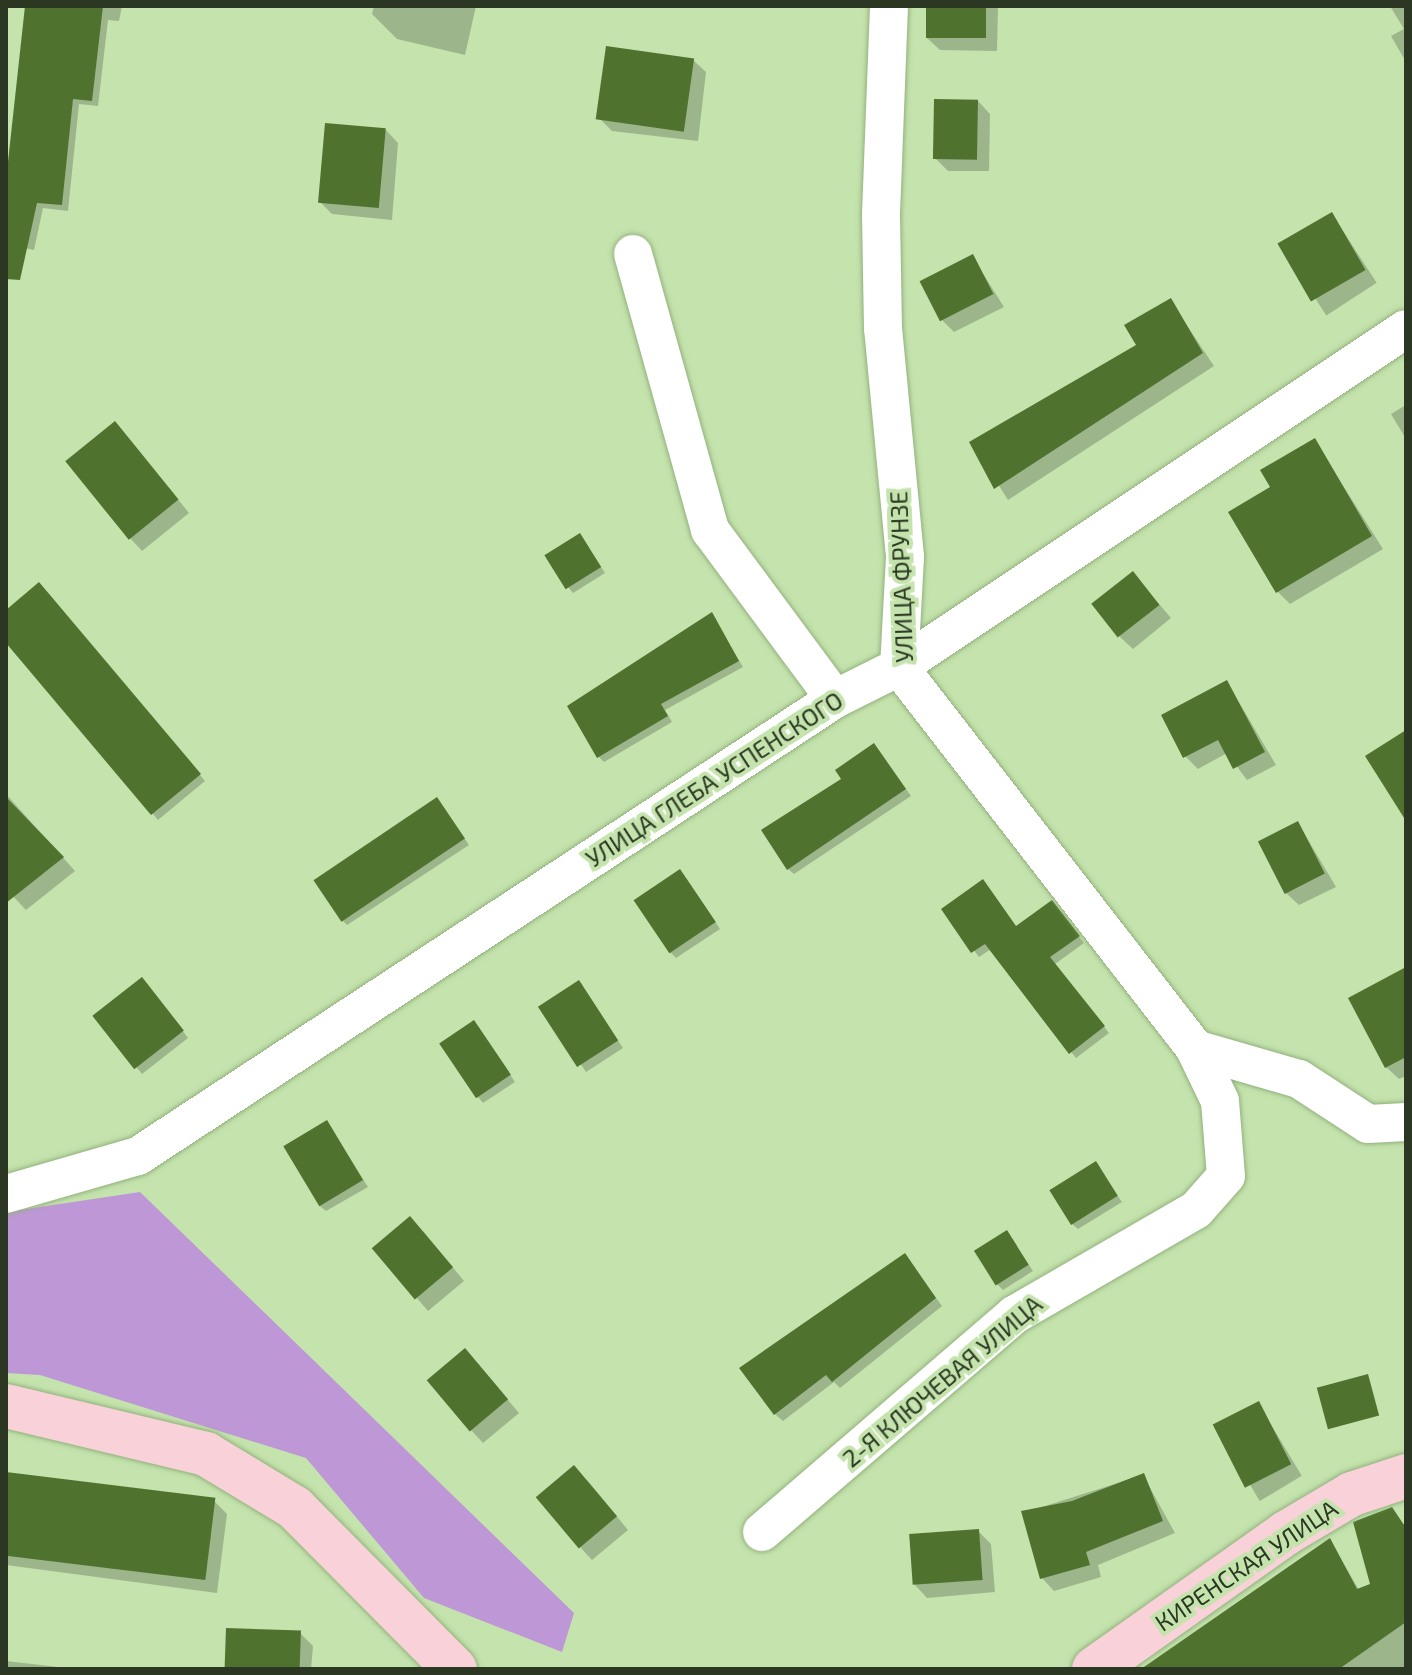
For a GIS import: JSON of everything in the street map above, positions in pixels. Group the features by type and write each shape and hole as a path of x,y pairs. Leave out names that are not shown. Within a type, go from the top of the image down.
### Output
{"street":[{"name":"УЛИЦА ФРУНЗЕ","path":"889,6 881,229 883,328 905,557 899,667 1195,1049"},
{"path":"633,254 710,530 835,699"},
{"name":"УЛИЦА ГЛЕБА УСПЕНСКОГО","path":"6,1194 138,1156 835,699 899,667 1406,329"},
{"path":"1195,1049 1299,1079 1368,1124 1406,1122"},
{"name":"2-Я КЛЮЧЕВАЯ УЛИЦА","path":"762,1532 1014,1315 1196,1210 1226,1176 1220,1101 1195,1049"},
{"path":"6,1406 206,1454 295,1508 455,1669"},
{"name":"КИРЕНСКАЯ УЛИЦА","path":"1094,1669 1286,1533 1352,1494 1406,1476"}],"shaded area":[{"path":"140,1192 574,1613 562,1652 424,1598 306,1458 40,1375 6,1373 6,1212"}],"building":[{"path":"25,6 103,6 92,101 73,99 62,205 37,203 20,280 6,279 6,180"},
{"path":"926,6 986,6 986,38 926,38"},
{"path":"606,46 694,58 684,132 596,119"},
{"path":"934,99 978,100 977,160 933,159"},
{"path":"325,123 386,128 379,208 318,203"},
{"path":"1332,212 1366,270 1311,302 1277,244"},
{"path":"973,254 993,294 940,321 920,281"},
{"path":"1171,298 1203,353 994,489 969,442 1136,345 1124,325"},
{"path":"115,421 179,499 129,540 65,461"},
{"path":"1315,438 1372,536 1276,593 1228,512 1270,487 1260,470"},
{"path":"580,533 601,567 566,589 544,555"},
{"path":"1133,571 1159,605 1118,638 1091,604"},
{"path":"39,582 201,774 151,815 6,643 6,610"},
{"path":"712,612 739,661 661,704 668,716 597,758 567,706"},
{"path":"1227,680 1265,752 1233,769 1218,740 1183,758 1161,715"},
{"path":"1406,730 1406,821 1365,756"},
{"path":"874,743 906,789 787,870 761,830 841,779 835,770"},
{"path":"6,797 64,857 6,903"},
{"path":"437,797 465,838 341,922 313,880"},
{"path":"1298,821 1325,874 1285,894 1258,841"},
{"path":"680,869 716,922 669,953 634,900"},
{"path":"983,879 1016,926 1052,900 1080,936 1050,957 1105,1026 1069,1054 985,944 971,953 941,909"},
{"path":"1406,967 1406,1057 1385,1068 1348,998"},
{"path":"142,977 184,1031 134,1069 92,1016"},
{"path":"579,980 618,1040 577,1067 538,1007"},
{"path":"474,1020 511,1075 476,1098 439,1043"},
{"path":"327,1120 363,1180 319,1206 283,1146"},
{"path":"1096,1161 1118,1196 1071,1225 1049,1190"},
{"path":"410,1216 453,1267 415,1299 372,1248"},
{"path":"1007,1230 1029,1265 996,1285 974,1251"},
{"path":"905,1253 936,1298 832,1382 826,1375 774,1415 739,1368"},
{"path":"465,1348 508,1399 470,1431 427,1380"},
{"path":"1368,1374 1379,1416 1328,1429 1317,1388"},
{"path":"1259,1401 1291,1464 1245,1488 1213,1425"},
{"path":"574,1465 617,1516 579,1548 536,1497"},
{"path":"6,1472 215,1498 205,1580 6,1556"},
{"path":"1144,1473 1163,1521 1086,1552 1090,1565 1040,1579 1021,1511 1072,1501"},
{"path":"1392,1507 1406,1528 1406,1622 1339,1669 1141,1669 1330,1538 1357,1589 1370,1584 1353,1522"},
{"path":"979,1529 983,1580 913,1585 909,1534"},
{"path":"226,1628 301,1631 300,1669 225,1669"}]}
